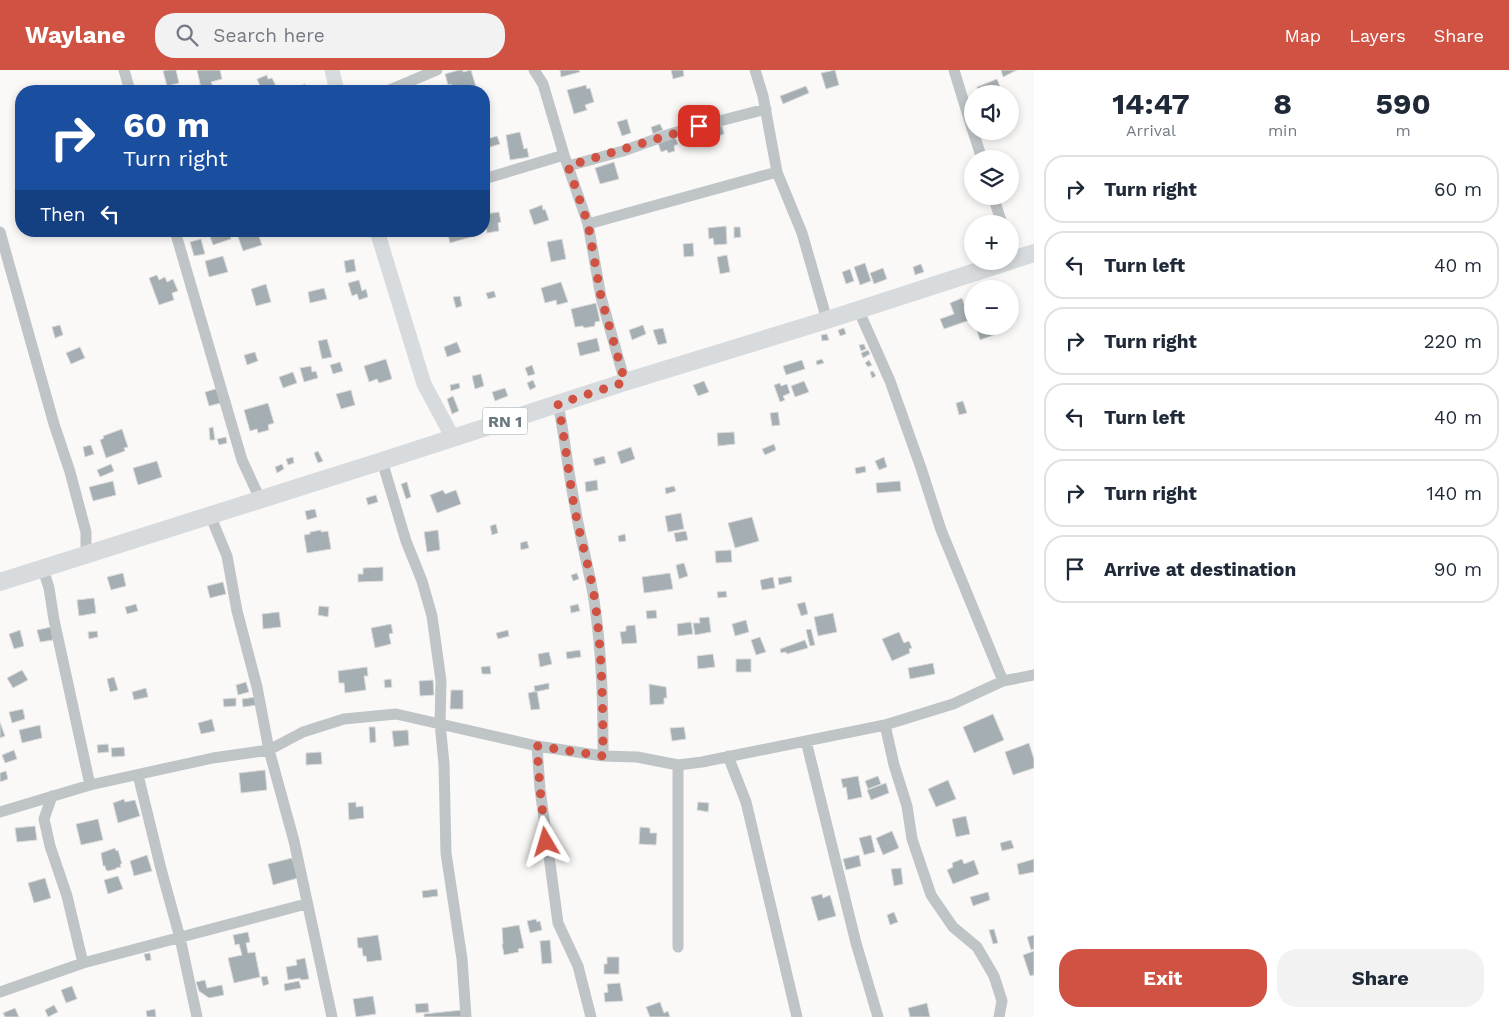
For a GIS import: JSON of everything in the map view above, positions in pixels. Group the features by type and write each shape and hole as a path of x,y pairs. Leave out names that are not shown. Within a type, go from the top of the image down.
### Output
{"main road":[{"name":"RN 1","path":"1019,254 1034,253"},
{"name":"RN 1","path":"0,582 625,382 827,320 969,270"}],"street":[{"path":"124,70 128,85"},
{"path":"332,70 336,85"},
{"path":"401,85 437,70"},
{"path":"534,70 543,84 564,155 588,224 601,297 625,382"},
{"path":"755,70 766,109 777,172 802,233 827,320"},
{"path":"954,70 964,102"},
{"path":"568,166 623,151 673,133 766,109"},
{"path":"490,177 564,155"},
{"path":"588,224 777,172"},
{"path":"0,232 86,532 86,555"},
{"path":"177,237 242,460 260,499"},
{"path":"379,237 424,384 453,438"},
{"path":"858,309 890,381 922,468 941,530 1003,681"},
{"path":"558,404 565,437 574,504 588,564 600,647 603,756"},
{"path":"382,461 406,541 422,581 432,616 441,681 440,723 444,764 446,853 462,959 466,1017"},
{"path":"210,515 227,556 237,611 257,687 269,750 294,841 306,904 332,1017"},
{"path":"43,569 49,588 54,620 90,785"},
{"path":"0,812 90,785 213,758 269,750 303,732 344,719 396,714 537,746 603,756 637,757 678,765 702,762 885,724 953,704 1003,681 1034,675"},
{"path":"885,724 907,806 912,839 931,895 953,927 977,947 994,976 1002,1001 1000,1017"},
{"path":"806,741 856,943 878,1017"},
{"path":"537,746 540,789 558,923 578,966 591,1017"},
{"path":"728,756 746,802 797,1017"},
{"path":"678,765 678,947"},
{"path":"138,775 180,938 197,1017"},
{"path":"52,796 44,819 83,963"},
{"path":"0,992 83,963 306,904"}],"building":[{"path":"176,70 179,83 167,85 163,71"},
{"path":"197,70 220,70 222,79 211,82 212,85 200,85"},
{"path":"459,70 463,70 463,72 471,70 475,85 448,85 445,74"},
{"path":"560,70 579,70 580,72 561,77"},
{"path":"671,70 683,70 684,76 673,79"},
{"path":"835,70 839,85 826,89 821,73"},
{"path":"1001,70 1017,70 1003,77"},
{"path":"267,75 268,79 272,78 276,85 260,85 257,79"},
{"path":"997,79 999,85 982,85"},
{"path":"586,85 587,89 590,88 594,102 585,105 587,110 574,114 567,90"},
{"path":"806,86 809,93 783,104 780,96"},
{"path":"693,105 697,118 685,121 684,107"},
{"path":"627,119 631,133 622,136 617,122"},
{"path":"660,124 663,130 653,134 651,127"},
{"path":"722,126 724,134 719,136 720,139 712,142 709,130"},
{"path":"520,132 524,149 527,148 529,157 510,160 506,135"},
{"path":"497,136 500,144 490,147 490,138"},
{"path":"675,137 678,144 674,146 675,151 668,153 667,150 661,152 658,143"},
{"path":"614,162 619,179 600,184 595,168"},
{"path":"542,205 549,220 534,225 529,210"},
{"path":"499,212 501,222 498,223 499,231 490,232 490,213"},
{"path":"726,226 727,244 714,245 713,238 709,239 708,228"},
{"path":"734,227 740,227 741,237 734,238"},
{"path":"210,237 230,237 231,239 213,245"},
{"path":"238,237 259,237 262,245 243,251"},
{"path":"448,237 471,237 450,243"},
{"path":"201,239 205,254 194,256 190,242"},
{"path":"562,239 566,259 551,262 547,242"},
{"path":"693,243 694,256 684,257 683,244"},
{"path":"727,255 730,272 720,274 717,257"},
{"path":"223,256 228,272 209,277 205,261"},
{"path":"354,259 356,271 346,273 344,261"},
{"path":"865,263 871,281 860,285 854,267"},
{"path":"921,264 924,272 915,275 913,267"},
{"path":"883,268 887,279 874,284 870,273"},
{"path":"850,269 854,281 846,284 842,272"},
{"path":"157,275 159,280 165,277 167,282 173,279 178,291 172,293 174,300 159,305 149,278"},
{"path":"359,280 362,291 366,289 368,297 359,300 357,294 352,296 348,283"},
{"path":"561,282 568,302 557,305 556,300 545,303 541,288"},
{"path":"266,284 271,302 256,306 251,289"},
{"path":"324,288 327,299 310,303 308,292"},
{"path":"494,291 496,297 488,299 486,293"},
{"path":"460,296 462,306 456,308 453,297"},
{"path":"962,298 964,304 964,322 944,329 940,319 954,314 950,303"},
{"path":"596,303 600,321 595,322 595,326 575,327 571,309"},
{"path":"60,325 63,335 55,338 52,327"},
{"path":"643,325 646,334 632,340 629,330"},
{"path":"663,328 667,343 658,345 653,330"},
{"path":"844,328 846,334 840,336 838,330"},
{"path":"827,334 829,340 822,341 821,335"},
{"path":"978,335 994,335 980,340"},
{"path":"597,338 600,351 580,356 577,343"},
{"path":"327,339 332,357 322,359 318,341"},
{"path":"457,342 461,352 447,357 444,347"},
{"path":"864,344 866,349 861,351 859,345"},
{"path":"80,347 85,358 71,364 66,353"},
{"path":"868,350 870,354 863,358 861,353"},
{"path":"255,352 258,361 247,365 244,355"},
{"path":"386,359 392,379 379,383 377,379 369,382 364,366"},
{"path":"822,359 824,363 817,365 816,361"},
{"path":"802,360 805,369 786,375 783,366"},
{"path":"869,360 872,365 868,367 865,363"},
{"path":"340,362 343,371 333,374 330,365"},
{"path":"532,365 535,374 528,376 525,368"},
{"path":"311,366 312,372 316,371 318,378 304,382 300,368"},
{"path":"873,371 876,376 872,378 870,372"},
{"path":"293,372 297,383 283,388 279,377"},
{"path":"481,374 484,386 475,389 472,376"},
{"path":"533,380 536,387 530,390 527,383"},
{"path":"704,381 709,392 698,396 693,385"},
{"path":"804,381 809,392 795,397 791,386"},
{"path":"459,383 460,388 451,391 450,385"},
{"path":"780,383 781,386 787,384 790,393 783,396 785,400 780,402 774,385"},
{"path":"219,388 221,403 209,406 205,392"},
{"path":"505,388 508,396 495,401 492,392"},
{"path":"351,390 355,405 341,409 336,394"},
{"path":"453,396 459,411 452,414 447,399"},
{"path":"963,401 967,413 959,415 956,403"},
{"path":"268,403 274,423 268,425 269,430 258,433 257,429 250,431 244,410"},
{"path":"778,412 780,425 772,426 770,413"},
{"path":"213,427 215,440 210,440 209,428"},
{"path":"122,429 128,447 124,448 125,451 106,458 100,440 104,438 103,436"},
{"path":"734,432 735,444 718,446 717,433"},
{"path":"226,437 227,443 219,445 217,439"},
{"path":"774,444 776,450 765,455 762,449"},
{"path":"91,445 94,454 85,457 83,447"},
{"path":"631,447 635,459 621,464 617,452"},
{"path":"318,451 323,461 318,463 314,453"},
{"path":"604,456 606,463 595,466 593,459"},
{"path":"293,457 294,463 288,465 286,459"},
{"path":"884,457 887,467 879,470 875,461"},
{"path":"157,461 162,477 138,485 133,468"},
{"path":"111,464 114,471 100,477 97,470"},
{"path":"282,464 284,469 277,473 275,467"},
{"path":"865,466 866,472 856,474 855,468"},
{"path":"597,480 598,490 586,492 585,482"},
{"path":"113,481 116,495 93,501 89,487"},
{"path":"900,481 901,491 877,493 876,483"},
{"path":"407,482 411,497 406,499 401,484"},
{"path":"674,486 676,491 666,494 665,488"},
{"path":"443,490 445,494 456,490 461,504 437,513 430,495"},
{"path":"376,495 378,502 368,505 366,498"},
{"path":"315,509 317,517 307,520 305,511"},
{"path":"681,513 684,529 668,532 665,516"},
{"path":"752,517 759,541 735,548 728,523"},
{"path":"496,524 498,533 492,535 490,526"},
{"path":"321,530 321,532 328,531 331,549 307,553 304,535"},
{"path":"438,530 440,550 427,552 424,532"},
{"path":"686,531 688,540 676,542 674,533"},
{"path":"625,534 626,541 619,542 618,536"},
{"path":"527,541 529,548 521,550 520,543"},
{"path":"731,550 732,562 716,563 715,551"},
{"path":"684,563 688,576 679,579 676,565"},
{"path":"383,567 383,581 358,582 358,574 363,574 363,568"},
{"path":"123,573 126,586 111,590 107,577"},
{"path":"577,573 579,579 573,581 571,575"},
{"path":"670,573 673,589 644,593 642,577"},
{"path":"791,576 792,582 779,585 778,578"},
{"path":"773,577 775,588 762,590 760,580"},
{"path":"223,582 226,594 210,598 207,586"},
{"path":"726,591 727,597 718,598 717,592"},
{"path":"94,598 96,613 79,616 77,600"},
{"path":"805,602 808,614 801,616 797,604"},
{"path":"136,604 138,611 127,614 125,607"},
{"path":"578,604 580,611 571,613 570,606"},
{"path":"319,606 329,607 328,617 318,615"},
{"path":"656,610 657,618 647,619 646,611"},
{"path":"279,612 281,627 263,629 262,614"},
{"path":"833,613 837,632 818,636 814,617"},
{"path":"709,617 711,632 695,635 693,623 700,623 699,618"},
{"path":"746,620 749,632 735,636 732,624"},
{"path":"691,622 693,634 678,636 677,624"},
{"path":"391,624 393,633 389,634 391,644 375,648 371,628"},
{"path":"635,625 637,643 622,644 620,632 626,631 626,626"},
{"path":"51,627 53,640 40,642 37,630"},
{"path":"811,629 815,645 810,646 806,630"},
{"path":"20,630 24,646 14,649 9,634"},
{"path":"508,630 509,636 498,639 496,633"},
{"path":"97,631 98,637 89,639 88,632"},
{"path":"899,632 904,643 909,641 912,648 909,649 910,653 892,661 882,639"},
{"path":"760,637 766,652 756,655 751,640"},
{"path":"805,640 808,648 787,654 786,652 781,653 780,649"},
{"path":"580,650 581,657 567,659 566,652"},
{"path":"549,652 552,664 540,667 538,654"},
{"path":"713,654 715,667 698,669 697,656"},
{"path":"736,659 751,659 751,672 736,672"},
{"path":"933,663 935,674 910,679 908,668"},
{"path":"490,666 491,674 482,674 481,667"},
{"path":"367,667 368,676 364,676 366,690 345,693 344,683 339,683 338,671"},
{"path":"22,670 28,680 13,688 7,678"},
{"path":"114,677 118,690 110,692 107,679"},
{"path":"391,679 392,687 385,688 384,680"},
{"path":"433,680 434,695 420,696 419,681"},
{"path":"246,682 249,692 238,695 236,685"},
{"path":"549,683 549,689 535,692 534,686"},
{"path":"649,684 666,687 667,698 664,698 664,704 650,705"},
{"path":"146,688 148,697 134,700 132,692"},
{"path":"451,690 463,690 463,709 450,709"},
{"path":"537,691 540,709 531,710 528,693"},
{"path":"256,697 257,705 243,707 242,699"},
{"path":"236,698 236,706 224,707 223,699"},
{"path":"23,709 25,719 12,723 9,712"},
{"path":"993,714 1004,740 974,753 963,727"},
{"path":"212,719 215,731 201,734 198,723"},
{"path":"0,722 5,736 0,738"},
{"path":"40,725 42,738 22,743 19,730"},
{"path":"369,727 375,727 376,742 370,743"},
{"path":"684,727 686,739 672,741 670,728"},
{"path":"408,730 409,745 394,747 392,731"},
{"path":"1029,743 1034,759 1034,768 1013,775 1005,752"},
{"path":"108,744 109,752 98,753 97,745"},
{"path":"124,747 125,756 112,757 111,748"},
{"path":"14,750 17,759 5,763 2,755"},
{"path":"321,752 322,764 306,765 306,753"},
{"path":"265,770 267,790 241,793 239,773"},
{"path":"6,771 8,779 0,782 0,773"},
{"path":"858,776 862,797 848,800 846,787 843,788 841,779"},
{"path":"878,776 881,784 868,789 865,781"},
{"path":"948,780 956,799 936,807 928,789"},
{"path":"886,783 889,793 871,800 867,790"},
{"path":"124,799 125,802 135,800 140,816 118,823 113,803"},
{"path":"356,802 356,807 363,806 364,818 349,820 348,803"},
{"path":"698,802 709,803 708,812 697,810"},
{"path":"966,816 970,834 956,837 952,819"},
{"path":"98,819 103,840 81,845 76,824"},
{"path":"35,826 37,840 17,842 15,828"},
{"path":"640,827 650,828 650,833 657,833 656,845 639,844"},
{"path":"892,831 899,848 883,855 876,838"},
{"path":"871,835 875,852 864,855 859,838"},
{"path":"1011,840 1014,848 1002,851 1000,843"},
{"path":"115,848 116,851 118,850 122,864 120,864 121,867 108,871 103,866 101,853"},
{"path":"147,855 152,871 134,876 130,861"},
{"path":"859,855 861,866 846,870 843,859"},
{"path":"292,858 298,878 273,885 268,864"},
{"path":"962,859 964,864 974,860 979,874 953,884 947,870 953,867 952,863"},
{"path":"1034,859 1034,872 1019,875 1017,864"},
{"path":"901,868 903,884 894,886 891,869"},
{"path":"118,876 123,889 108,894 104,880"},
{"path":"45,878 51,898 34,903 28,883"},
{"path":"437,889 438,896 423,898 422,891"},
{"path":"988,892 990,900 973,906 970,897"},
{"path":"822,894 823,898 830,895 836,916 818,921 811,897"},
{"path":"894,912 898,922 890,925 887,915"},
{"path":"536,919 537,922 540,921 542,930 530,933 527,921"},
{"path":"519,925 524,948 518,949 519,952 504,955 502,928"},
{"path":"994,929 998,943 993,944 989,930"},
{"path":"248,932 250,942 246,943 248,953 255,952 260,977 234,983 228,958 242,955 239,944 235,945 233,935"},
{"path":"378,935 382,960 367,962 366,956 363,956 362,948 358,948 357,938"},
{"path":"1034,935 1034,949 1031,950 1027,937"},
{"path":"550,940 552,963 542,964 540,941"},
{"path":"1034,951 1034,975 1030,976 1023,955"},
{"path":"150,953 151,960 146,961 144,954"},
{"path":"607,957 619,957 619,974 604,974 604,964 607,964"},
{"path":"305,958 309,979 288,980 286,967 297,965 296,960"},
{"path":"267,976 269,984 263,986 261,977"},
{"path":"205,980 207,988 222,985 224,995 209,998 199,991 196,982"},
{"path":"299,981 301,988 285,991 284,984"},
{"path":"620,983 623,1001 605,1002 604,993 608,992 607,984"},
{"path":"72,986 77,999 66,1003 61,990"},
{"path":"373,996 376,1014 356,1017 353,999"},
{"path":"660,1002 664,1013 668,1011 670,1017 650,1017 646,1007"},
{"path":"428,1003 429,1012 416,1013 415,1004"},
{"path":"927,1003 930,1017 910,1017 908,1008"},
{"path":"54,1005 58,1012 48,1017 45,1010"},
{"path":"15,1008 19,1017 5,1017 3,1013"},
{"path":"155,1009 156,1017 147,1017 146,1011"},
{"path":"462,1010 463,1017 424,1017 424,1014"}],"route":[{"path":"546,842 537,746 603,756 600,647 588,564 574,504 565,437 558,404 625,382 601,297 588,224 568,166 623,151 699,126"}]}
